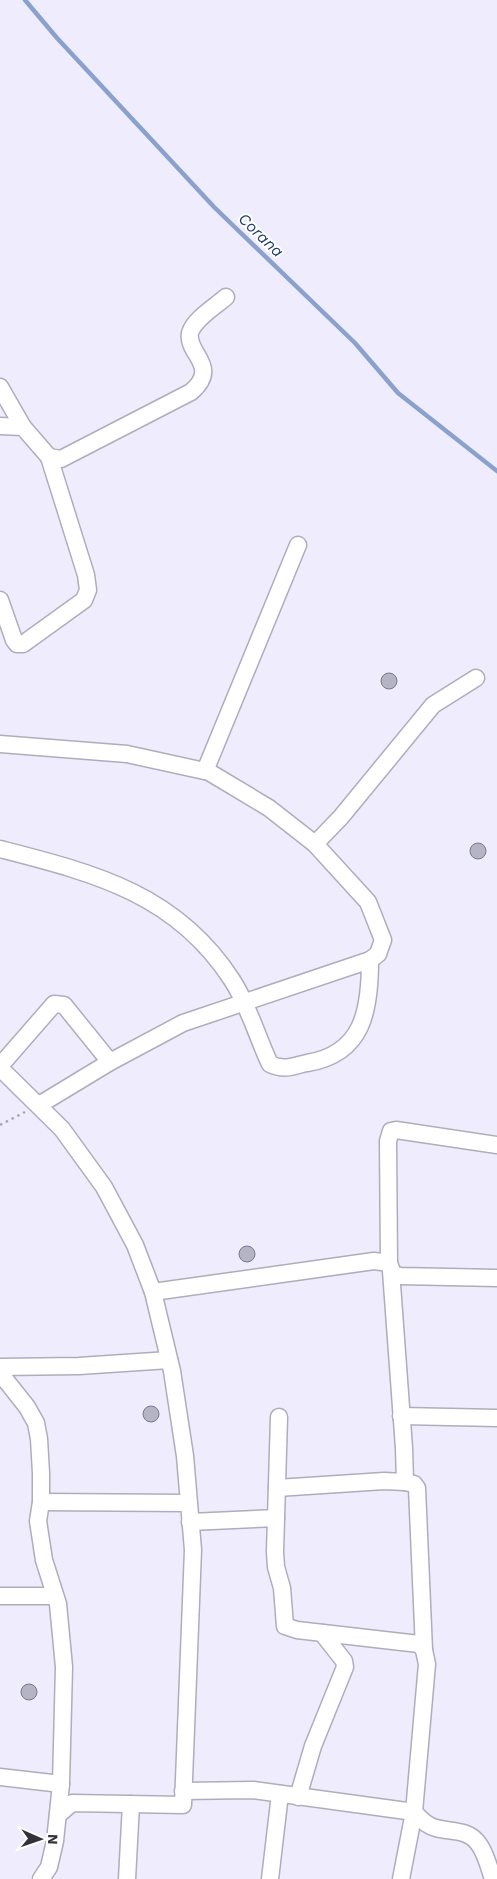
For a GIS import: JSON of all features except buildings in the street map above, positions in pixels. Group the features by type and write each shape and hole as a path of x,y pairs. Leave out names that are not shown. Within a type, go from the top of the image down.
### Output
{"street":[{"path":"49,456 61,459 73,455 199,386 202,380 203,364 192,344 190,332 196,323 226,297"},
{"path":"0,387 22,427 49,456 86,575 87,595 84,600 23,644 17,644 14,640 0,600"},
{"path":"0,426 22,427"},
{"path":"205,771 298,544"},
{"path":"315,844 341,817 434,705 476,678"},
{"path":"0,744 127,754 205,771 269,808 315,844 368,902 383,940 378,954 370,960 183,1023 110,1062 39,1105"},
{"path":"0,848 85,871 150,899 180,922 216,956 244,1003 256,1035 270,1064 281,1069 326,1059 338,1054 358,1033 370,988 370,960"},
{"path":"58,1815 72,1802 181,1806 184,1801 193,1569 185,1456 169,1360 153,1292 135,1245 104,1187 62,1129 0,1067 54,1004 64,1005 110,1062"},
{"path":"405,1482 390,1267 388,1141 391,1131 396,1130 497,1145"},
{"path":"153,1292 374,1261 390,1267 400,1276 497,1278"},
{"path":"0,1367 79,1366 169,1360"},
{"path":"0,1373 27,1407 36,1423 39,1439 41,1502 38,1521 44,1560 58,1604 64,1667 61,1784 55,1841 46,1875"},
{"path":"401,1416 497,1418"},
{"path":"279,1417 275,1552 283,1595 283,1622 285,1626 292,1629 419,1644 424,1650"},
{"path":"277,1488 384,1481 405,1482 414,1484 417,1488 424,1650 427,1664 414,1812 401,1879"},
{"path":"41,1502 188,1503"},
{"path":"190,1522 276,1518"},
{"path":"0,1596 55,1596"},
{"path":"298,1796 316,1737 345,1667 344,1662 322,1633"},
{"path":"0,1777 61,1784"},
{"path":"184,1791 253,1790 414,1812 424,1822 435,1828 467,1834 474,1839 479,1844 493,1879"},
{"path":"270,1879 280,1794"},
{"path":"127,1879 131,1804"}],"path":[{"path":"0,1126 39,1105"}],"waterway":[{"name":"Corana","path":"25,0 57,38 214,207 355,343 398,393 497,471"}]}
